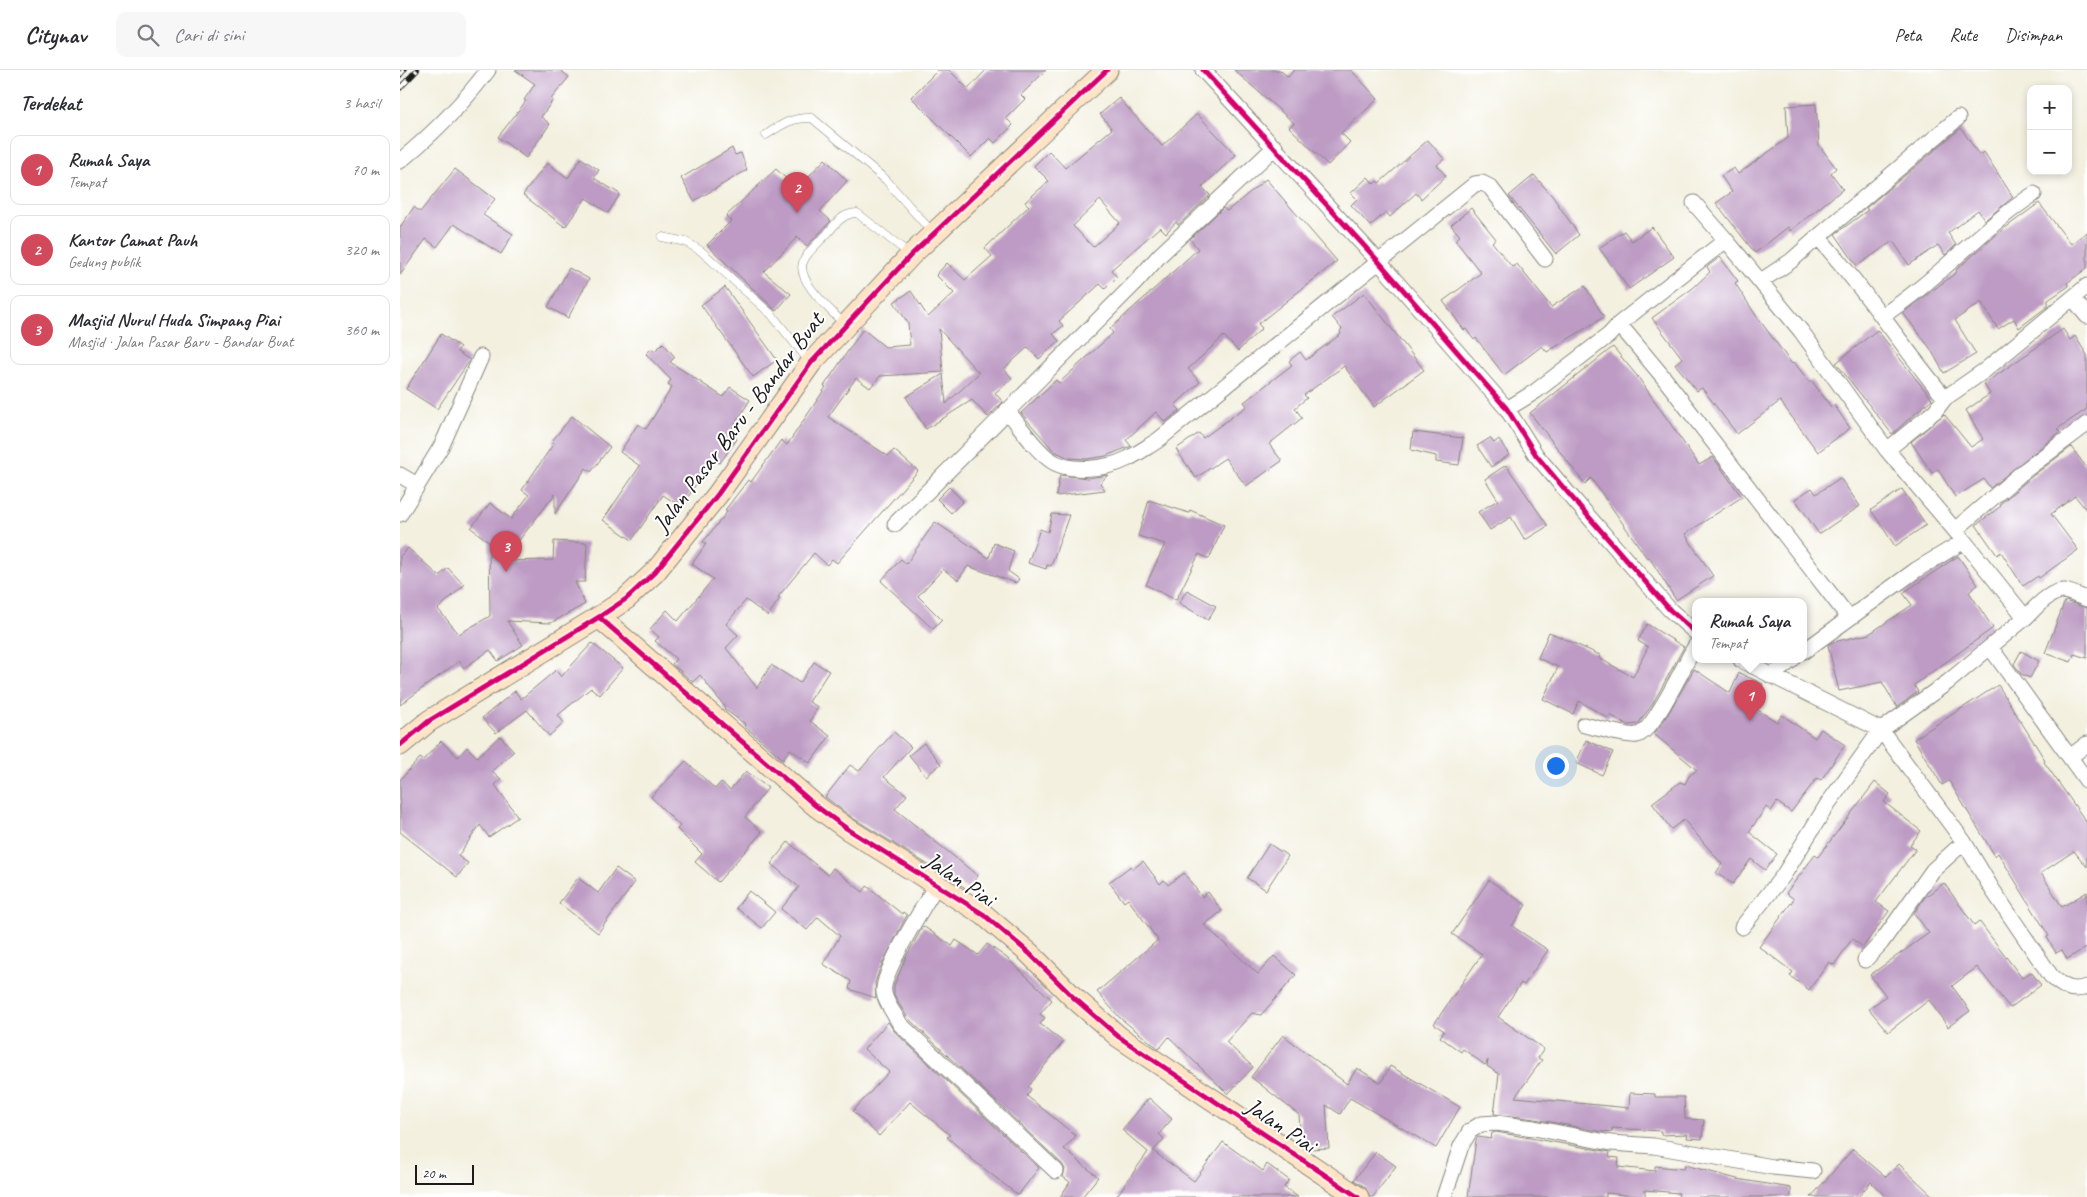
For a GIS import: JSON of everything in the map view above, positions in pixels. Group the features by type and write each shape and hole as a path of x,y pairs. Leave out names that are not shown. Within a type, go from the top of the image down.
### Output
{"street":[{"path":"400,160 429,137 460,106 488,70"},
{"name":"Jalan Pasar Baru - Bandar Buat","path":"400,745 429,721 626,599 684,538 718,494 811,363 845,325 933,234 1107,70"},
{"path":"1203,70 1379,262 1507,409 1536,454 1568,493 1670,610 1692,629"},
{"path":"1761,281 1791,261 1958,118"},
{"path":"895,524 1136,282 1160,255 1275,147"},
{"path":"1007,410 1038,449 1051,460 1063,466 1084,468 1126,460 1157,441 1476,184 1482,183 1490,187 1545,259"},
{"path":"1882,316 1911,298 1992,224 2034,194"},
{"path":"1694,202 1801,331 1887,450 1960,535 2024,619"},
{"path":"1818,237 1852,276 1907,353 1945,398"},
{"path":"1507,409 1536,391 1609,335 1619,324 1726,240"},
{"path":"1887,450 1935,410 1945,398 1984,370 2087,286"},
{"path":"2073,298 2087,316"},
{"path":"1619,324 1664,378 1849,618"},
{"path":"400,514 442,445 481,357"},
{"path":"1807,649 1916,570 1960,535 2039,460 2087,424"},
{"path":"400,475 418,485"},
{"path":"1742,927 1783,876 1826,805 1881,730 1948,682 2048,597 2064,591 2087,599"},
{"name":"Jalan Piai","path":"599,617 816,806 846,828 984,914 1119,1037 1358,1197"},
{"path":"1990,647 2087,781"},
{"path":"1584,725 1637,736 1645,732 1664,703 1692,651"},
{"path":"1747,663 1881,730 1964,842 1992,889 2051,976 2062,987 2077,990 2087,987"},
{"path":"1771,676 1788,663"},
{"path":"2070,757 2087,744"},
{"path":"1865,960 1881,943 1933,870 1964,842"},
{"path":"937,884 898,951 884,984 884,993 900,1024 1056,1171"},
{"path":"1444,1197 1461,1146 1470,1131 1480,1124 1496,1123 1611,1143 1654,1146 1758,1165 1813,1171"}],"lane":[{"path":"766,135 783,123 798,117 812,118 886,180 933,234"},
{"path":"845,325 808,284 802,270 803,261 835,224 844,216 857,213 911,256"},
{"path":"662,237 686,242 702,251 771,314 811,363"}],"building":[{"path":"515,70 560,70 569,77 551,99 553,100 541,117 550,124 526,158 498,137 526,101 524,100 535,84"},
{"path":"938,70 949,70 968,89 986,70 1046,70 1021,95 1025,99 1006,118 1013,125 995,143 990,138 971,157 911,97"},
{"path":"1234,70 1280,70 1288,77 1294,70 1351,70 1378,99 1341,133 1350,142 1328,165 1289,127 1294,123"},
{"path":"1119,98 1162,146 1197,114 1236,155 1202,187 1210,195 1178,225 1176,222 1166,233 1160,227 1111,270 1117,277 1105,289 1100,284 1059,321 1063,326 1053,334 1059,341 1039,359 1028,347 1004,369 1012,378 995,393 1003,402 988,417 972,400 926,429 906,397 943,374 946,404 979,373 939,329 943,372 880,376 870,388 856,378 828,417 888,456 894,450 918,471 837,563 832,559 827,565 814,553 778,597 780,598 768,616 746,600 726,624 738,635 726,648 757,688 771,665 800,683 814,662 829,671 809,702 818,707 810,721 830,736 810,763 790,749 783,759 744,726 745,724 724,709 725,707 700,675 693,682 672,664 676,659 655,641 659,637 650,629 667,610 678,621 713,579 692,564 706,544 703,542 727,512 725,510 748,480 751,482 781,440 787,445 863,329 885,347 910,345 908,323 894,302 911,291 928,317 954,293 936,275 947,263 965,280 992,256 985,248 1029,206 1025,202 1049,181 1034,166 1049,151 1065,168 1112,129 1100,114","holes":["1100,200 1120,223 1093,247 1073,226"]},
{"path":"1816,104 1819,145 1836,168 1831,173 1843,189 1790,231 1788,227 1755,253 1716,203 1732,192 1721,176 1734,168 1738,174 1788,138 1786,106"},
{"path":"1961,128 1979,155 1984,152 2013,197 1985,220 1978,210 1948,233 1956,245 1945,255 1938,245 1909,265 1893,241 1857,266 1835,234 1868,210 1866,208"},
{"path":"1428,140 1444,159 1437,165 1446,176 1421,199 1416,193 1390,217 1386,212 1370,226 1351,205 1357,199 1351,193 1368,177 1374,184 1377,181 1379,183"},
{"path":"732,148 735,155 741,153 747,170 694,201 681,178"},
{"path":"581,158 599,170 594,178 620,194 608,213 586,198 565,227 523,195 547,163 568,178"},
{"path":"825,159 847,181 820,211 831,221 807,246 797,237 764,272 791,294 776,311 707,245 731,221 726,216 776,169 797,189"},
{"path":"455,169 495,199 483,215 513,234 501,254 454,224 437,247 426,239 400,275 400,227 414,207 420,212"},
{"path":"1534,175 1553,197 1579,235 1556,254 1509,196"},
{"path":"1266,179 1337,261 1258,324 1262,328 1238,351 1224,336 1188,369 1200,382 1175,405 1180,410 1165,422 1156,412 1126,440 1131,446 1106,456 1087,459 1069,458 1054,451 1021,413 1056,380 1059,383 1113,333 1110,329 1198,249 1190,239 1223,208 1227,211"},
{"path":"2039,203 2071,244 2087,232 2087,268 2067,283 2069,286 2048,300 2048,306 2019,328 2014,319 1998,329 1981,302 1955,320 1976,354 1944,373 1930,348 1903,313 1957,272 1956,270 2001,231"},
{"path":"1471,208 1496,239 1492,242 1512,267 1517,264 1551,307 1585,286 1604,317 1547,352 1542,346 1504,375 1476,338 1474,340 1466,329 1464,330 1443,301 1481,273 1455,240 1460,236 1451,225"},
{"path":"1652,227 1674,257 1629,289 1599,248 1624,231 1632,241"},
{"path":"1720,257 1738,281 1735,283 1755,314 1792,364 1794,362 1809,382 1811,380 1831,407 1834,405 1850,428 1818,452 1780,401 1737,434 1702,388 1697,391 1675,364 1682,358 1652,318 1693,288 1710,272 1707,267"},
{"path":"569,268 589,279 568,318 548,307"},
{"path":"725,287 777,360 753,377 701,305"},
{"path":"1364,293 1424,370 1374,407 1344,366 1304,395 1307,398 1295,408 1302,418 1269,444 1282,461 1246,486 1225,458 1196,478 1176,449 1199,433 1203,438 1247,406 1244,402 1292,365 1289,361 1300,352 1306,360 1341,334 1340,331 1342,329 1332,317"},
{"path":"2063,329 2070,340 2075,336 2087,355 2087,409 2057,429 2060,432 1990,488 1984,479 1955,497 1938,469 1932,473 1911,442 1944,414 1971,447 1983,439 1966,410 1990,394 1984,384"},
{"path":"1877,330 1932,399 1892,434 1836,363"},
{"path":"441,334 460,347 457,352 470,360 437,409 406,389"},
{"path":"663,343 675,357 670,362 723,397 730,387 750,400 729,433 737,439 720,463 712,458 682,507 663,495 632,540 603,520 640,466 620,452 638,424 646,429 672,387 668,384 671,380 646,354 651,349 655,351"},
{"path":"1613,347 1638,377 1699,465 1713,457 1742,497 1685,534 1713,576 1676,600 1649,557 1647,558 1591,478 1585,484 1530,413"},
{"path":"572,416 610,447 591,472 586,468 555,514 555,494 503,561 553,560 554,541 587,543 585,582 575,582 585,604 551,623 507,621 523,645 498,661 490,650 464,668 459,661 400,705 400,556 408,548 439,576 448,568 464,585 438,609 459,634 490,616 489,542 471,528 490,503 511,519 529,495 522,490 554,443 552,441"},
{"path":"1413,432 1463,438 1459,465 1436,462 1436,456 1411,450"},
{"path":"1490,438 1494,443 1499,439 1509,455 1491,467 1477,446"},
{"path":"2071,447 2087,468 2087,511 2075,496 2051,514 2078,550 2039,578 2038,576 2023,586 2001,552 1997,555 1976,525 2001,506 2000,504 2030,478"},
{"path":"1506,465 1548,526 1525,540 1511,517 1490,530 1478,512 1498,500 1485,479"},
{"path":"1060,475 1088,478 1108,475 1100,483 1105,490 1056,496"},
{"path":"1840,478 1860,506 1819,534 1795,499 1812,488 1816,494"},
{"path":"949,487 963,501 951,513 937,499"},
{"path":"1902,489 1926,525 1895,546 1871,510"},
{"path":"1149,500 1189,513 1190,510 1224,525 1209,559 1199,554 1176,600 1146,585 1165,544 1138,536"},
{"path":"1052,514 1069,515 1051,566 1047,565 1046,569 1028,563 1040,529 1048,532"},
{"path":"935,522 989,558 994,543 1014,551 1008,571 1019,579 1016,583 968,566 958,580 943,569 918,596 942,620 933,629 881,581 901,559 906,564"},
{"path":"1958,556 1978,585 1969,592 1993,628 1914,685 1918,692 1897,707 1882,682 1839,691 1828,645 1833,642 1869,634 1912,605 1903,593"},
{"path":"1187,590 1216,606 1208,620 1179,603"},
{"path":"2065,601 2087,608 2087,658 2074,654 2071,662 2045,653"},
{"path":"1647,624 1684,647 1652,705 1638,724 1628,725 1610,715 1608,718 1579,701 1573,714 1543,699 1558,667 1538,658 1549,632 1600,655 1599,658 1633,677 1648,647 1638,641"},
{"path":"592,643 623,668 600,695 591,688 558,715 564,723 549,736 527,710 496,733 482,718 515,691 521,699 556,670 561,677"},
{"path":"2021,651 2039,661 2030,678 2021,674 2014,664"},
{"path":"1694,669 1730,693 1739,673 1763,684 1753,707 1777,722 1782,715 1815,738 1821,729 1845,745 1821,780 1817,778 1791,812 1777,802 1771,811 1766,807 1749,832 1777,854 1765,870 1751,859 1733,884 1716,873 1722,864 1684,820 1671,829 1652,803 1680,782 1685,784 1689,776 1697,770 1654,734"},
{"path":"1998,685 2045,760 2044,762 2087,823 2087,867 2074,851 2041,873 2062,907 2087,892 2087,947 2067,959 2062,950 2056,953 2047,937 2049,936 1998,853 1995,856 1949,781 1942,785 1914,739"},
{"path":"894,732 911,747 884,777 907,795 895,809 978,876 967,889 853,818 825,797 850,765 859,771"},
{"path":"500,736 514,751 492,771 501,779 495,785 518,817 489,837 480,825 458,856 468,863 457,877 400,832 400,780 420,758 423,760 441,741 458,757 467,747 477,757"},
{"path":"1586,740 1613,752 1602,775 1576,763"},
{"path":"924,743 941,764 926,776 909,755"},
{"path":"686,761 715,789 721,782 730,790 746,771 768,788 745,817 762,832 718,882 695,862 702,854 677,829 680,826 651,797"},
{"path":"1875,782 1890,794 1884,802 1921,831 1910,845 1916,849 1876,902 1889,911 1863,947 1852,939 1834,965 1829,962 1809,990 1790,976 1793,972 1759,947 1794,899 1786,893 1815,855 1818,857"},
{"path":"788,842 828,875 833,868 863,892 867,886 902,914 903,912 907,915 880,968 875,983 876,998 849,989 851,981 823,964 840,936 818,917 807,930 781,909 799,887 771,864"},
{"path":"1269,844 1288,856 1266,890 1247,878"},
{"path":"1143,861 1160,884 1164,880 1168,885 1184,873 1202,897 1208,892 1222,911 1204,925 1258,974 1274,956 1296,975 1261,1015 1252,1013 1226,1042 1253,1067 1228,1094 1169,1037 1159,1049 1120,1018 1097,992 1158,940 1128,899 1124,902 1109,882 1131,866 1133,869"},
{"path":"616,868 635,882 598,933 559,903 578,878 598,893"},
{"path":"1489,880 1526,905 1512,926 1548,950 1524,985 1521,983 1498,1017 1544,1049 1538,1058 1542,1060 1515,1097 1629,1108 1630,1093 1655,1094 1655,1097 1684,1097 1685,1119 1704,1120 1702,1139 1687,1138 1688,1134 1661,1135 1661,1131 1612,1128 1612,1131 1603,1132 1535,1119 1494,1114 1499,1074 1487,1066 1488,1060 1485,1065 1463,1049 1461,1052 1440,1037 1444,1031 1434,1024 1482,954 1452,934"},
{"path":"1944,883 1974,925 1979,921 2022,978 2031,972 2041,985 2010,1008 1977,967 1952,986 1970,1011 1948,1027 1929,1000 1888,1032 1869,1009 1886,996 1870,975 1929,933 1914,913 1925,897"},
{"path":"749,891 775,912 762,928 736,908"},
{"path":"923,926 952,946 956,940 978,955 987,944 1007,958 1052,1000 1040,1014 1045,1018 1040,1024 1063,1042 1028,1087 1031,1089 1027,1096 1076,1136 1064,1149 1098,1177 1082,1197 1060,1197 1070,1182 1063,1177 1065,1169 1062,1164 908,1018 899,1004 894,994 894,986 905,959"},
{"path":"888,1022 894,1031 1039,1168 1018,1195 973,1160 947,1137 950,1135 910,1102 879,1136 853,1111 889,1072 864,1049"},
{"path":"1283,1035 1347,1084 1357,1068 1381,1083 1390,1066 1460,1107 1436,1148 1350,1098 1340,1114 1326,1105 1329,1148 1309,1149 1301,1144 1299,1115 1251,1077"},
{"path":"1149,1098 1172,1119 1159,1134 1164,1139 1153,1151 1194,1181 1223,1142 1263,1171 1267,1164 1289,1180 1284,1187 1298,1197 1116,1197 1148,1152 1122,1130"},
{"path":"1496,1132 1610,1152 1609,1157 1619,1158 1618,1167 1655,1171 1655,1166 1684,1169 1685,1165 1737,1179 1791,1188 1791,1197 1678,1197 1679,1193 1645,1190 1645,1197 1606,1193 1606,1197 1468,1197 1476,1140 1478,1137 1491,1139 1492,1133"},
{"path":"1853,1149 1886,1177 1899,1164 1934,1197 1886,1197 1871,1182 1858,1197 1811,1197"},
{"path":"1376,1152 1396,1166 1373,1197 1370,1197 1365,1187 1354,1180"}],"railway":[{"path":"400,75 404,70"},
{"path":"400,88 417,70"}],"cycle path":[{"path":"400,745 429,721 626,599 655,572 718,494 811,363 911,255 1107,70"},
{"path":"1203,70 1379,262 1507,409 1536,455 1568,493 1670,610 1692,629"},
{"path":"599,617 816,806 846,828 983,914 1029,953 1073,997 1119,1037 1358,1197"}],"place":[{"name":"Kantor Camat Pauh","path":"797,213"},
{"name":"Masjid Nurul Huda Simpang Piai","path":"506,572"},
{"name":"Rumah Saya","path":"1750,721"}]}
